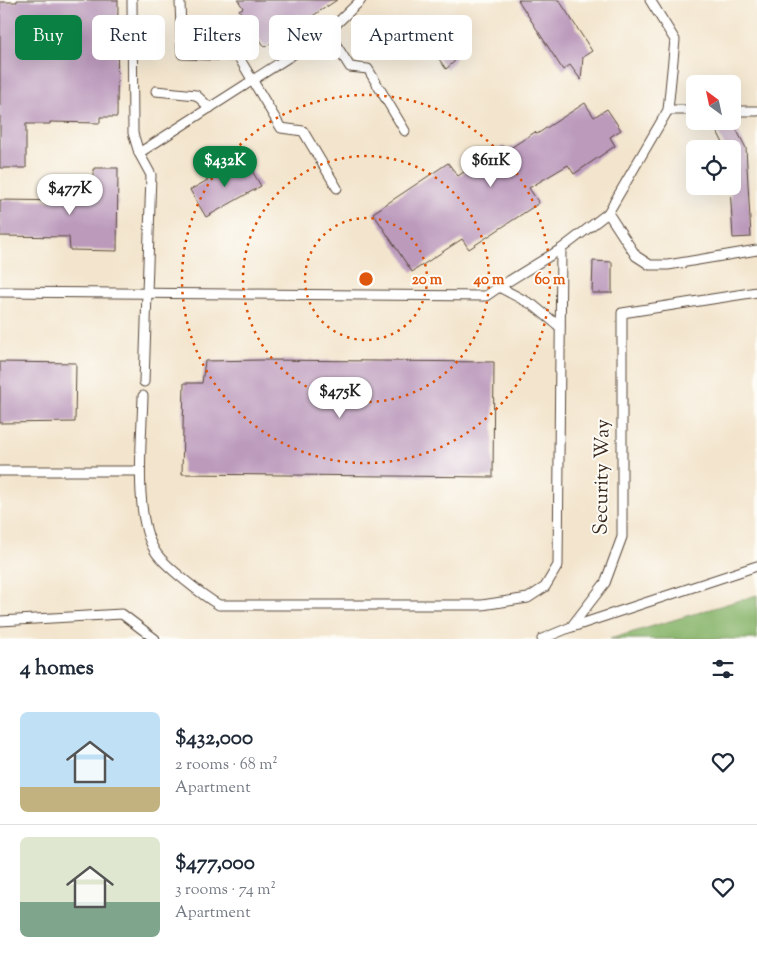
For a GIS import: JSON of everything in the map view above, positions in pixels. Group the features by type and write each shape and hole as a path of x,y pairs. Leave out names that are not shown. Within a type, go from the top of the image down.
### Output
{"lane":[{"path":"132,0 133,133 139,153 151,175 144,382"},
{"path":"341,19 361,0"},
{"path":"0,292 486,296 561,249 608,213 668,110 675,40 650,0"},
{"path":"180,3 182,54 238,56 282,128 303,131 336,188"},
{"path":"341,53 350,67 368,69 405,131"},
{"path":"139,153 287,60"},
{"path":"156,91 196,95 210,108"},
{"path":"668,110 686,110"},
{"path":"741,111 757,111"},
{"path":"608,213 636,256 650,265 668,265 757,250"},
{"path":"143,396 140,471 144,522 155,552 202,596 219,605 482,604 528,598 545,587 558,565 561,249"},
{"path":"499,287 533,305 560,327"},
{"name":"Security Way","path":"542,639 571,627 605,583 622,537 622,313 757,292"},
{"path":"0,471 140,471"},
{"path":"571,627 757,566"},
{"path":"0,621 122,614 155,639"}],"green space":[{"path":"757,595 757,639 610,639"}],"building":[{"path":"17,0 118,0 118,15 92,15 92,60 117,60 117,117 100,117 100,123 50,122 50,124 26,124 26,168 0,168 0,2 17,2"},
{"path":"238,0 337,0 314,15 269,15 269,44 265,47 259,38 259,15 243,15 239,10 243,8"},
{"path":"518,0 559,0 592,51 583,57 581,80 570,65 563,70"},
{"path":"440,60 455,60 454,62 446,69"},
{"path":"585,103 594,117 607,109 621,130 610,137 615,146 574,174 568,165 529,188 539,203 469,249 462,239 412,272 373,213 448,163 458,176 503,146 506,151 535,132 537,134"},
{"path":"737,130 746,148 751,237 733,238 731,195 741,195 741,140 722,140 717,131"},
{"path":"245,159 261,186 206,217 190,190"},
{"path":"94,168 118,168 117,251 70,250 69,237 0,236 0,200 75,201 76,189 93,189"},
{"path":"593,261 612,262 612,293 592,293"},
{"path":"205,361 494,362 493,477 182,474 184,383 202,383"},
{"path":"0,362 76,363 75,422 0,423"}]}
